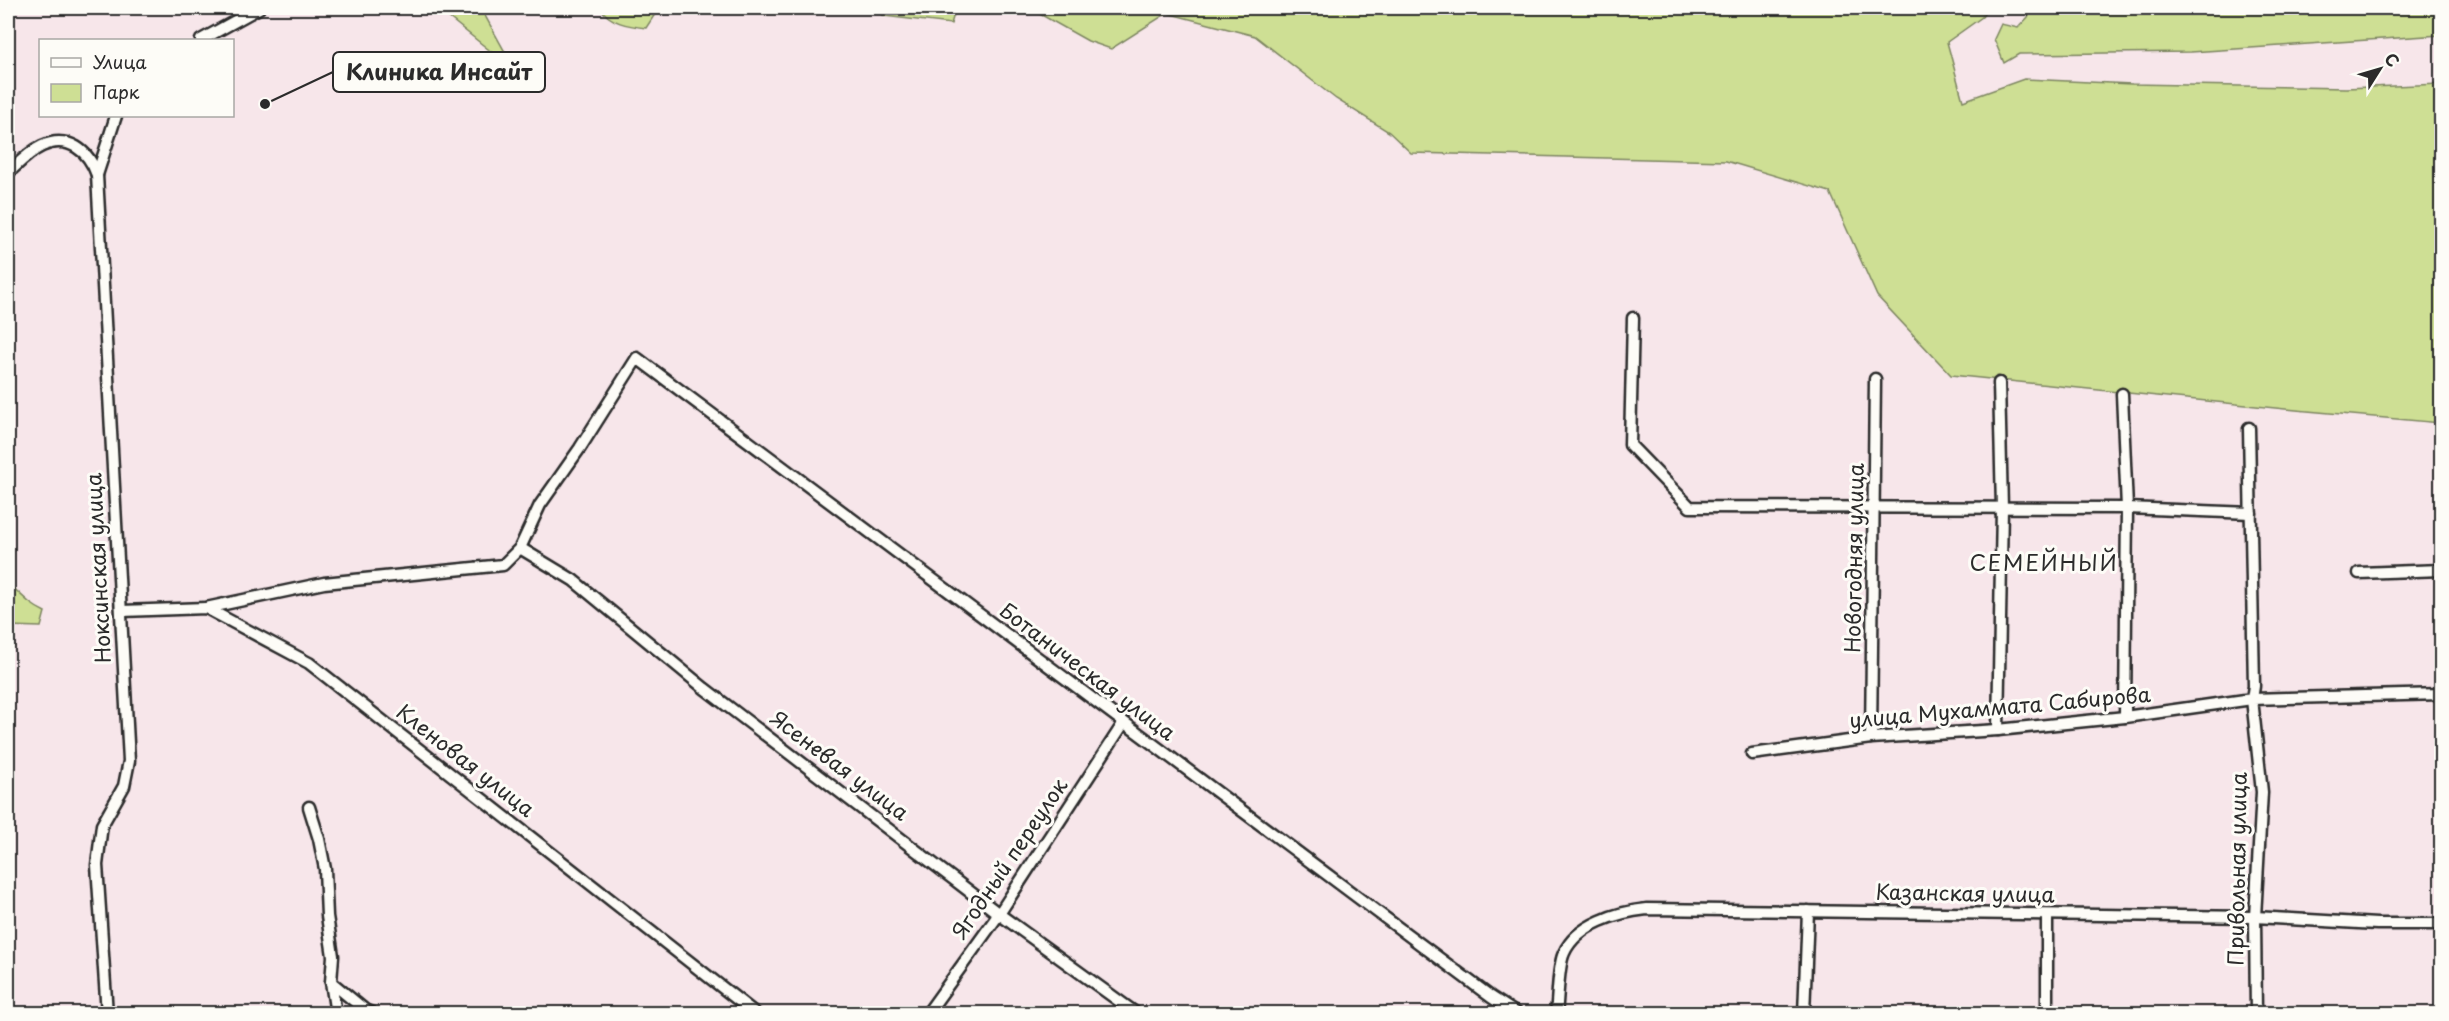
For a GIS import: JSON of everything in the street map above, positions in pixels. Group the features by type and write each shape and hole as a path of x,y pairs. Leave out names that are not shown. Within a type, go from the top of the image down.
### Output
{"street":[{"path":"203,39 259,8"},
{"name":"Ноксинская улица","path":"107,1014 97,865 102,825 124,786 129,761 97,175 116,117"},
{"path":"8,173 42,145 62,142 84,151 92,160 97,175"},
{"path":"1633,318 1630,446 1690,507 2127,508 2251,513"},
{"name":"Ботаническая улица","path":"520,548 540,505 580,448 637,358 1123,724 1517,1014"},
{"name":"Новогодняя улица","path":"1871,738 1876,507 1875,379"},
{"path":"1998,730 2002,508 1999,383"},
{"path":"2122,394 2127,508 2125,717"},
{"name":"Привольная улица","path":"2249,429 2254,686 2252,699 2262,792 2255,917 2256,1014"},
{"path":"122,611 206,608 324,583 502,565 520,548"},
{"name":"Ясеневая улица","path":"520,548 573,580 704,687 999,914 1137,1014"},
{"path":"2359,573 2442,570"},
{"name":"Кленовая улица","path":"206,608 309,663 756,1014"},
{"path":"2252,699 2442,694"},
{"name":"улица Мухаммата Сабирова","path":"1752,754 1871,738 1998,730 2125,717 2252,699"},
{"name":"Ягодный переулок","path":"927,1014 999,914 1123,724"},
{"path":"309,807 319,838 325,869 336,1014"},
{"name":"Казанская улица","path":"1556,1014 1563,954 1578,934 1607,919 1647,909 2255,917 2377,924 2442,924"},
{"path":"1804,1014 1808,911"},
{"path":"2047,915 2047,1014"},
{"path":"332,982 370,1012"}],"green space":[{"path":"437,8 463,8 484,14 504,50 524,78"},
{"path":"601,8 659,8 646,28 614,20"},
{"path":"875,8 956,8 951,24 884,16"},
{"path":"1029,8 1988,8 1982,17 1947,42 1963,101 2024,79 2132,84 2346,88 2441,84 2441,423 1951,375 1877,296 1830,192 1726,161 1411,153 1389,132 1336,99 1255,36 1167,13 1111,49 1088,41"},
{"path":"2028,8 2441,8 2441,35 2191,52 2019,54 2004,63 1994,39 2001,24 2018,28 2029,16"},
{"path":"8,583 45,612 41,627 8,626"}],"place":[{"name":"Клиника Инсайт","path":"265,104"}],"district":[{"name":"СЕМЕЙНЫЙ","path":"2044,563"}]}
